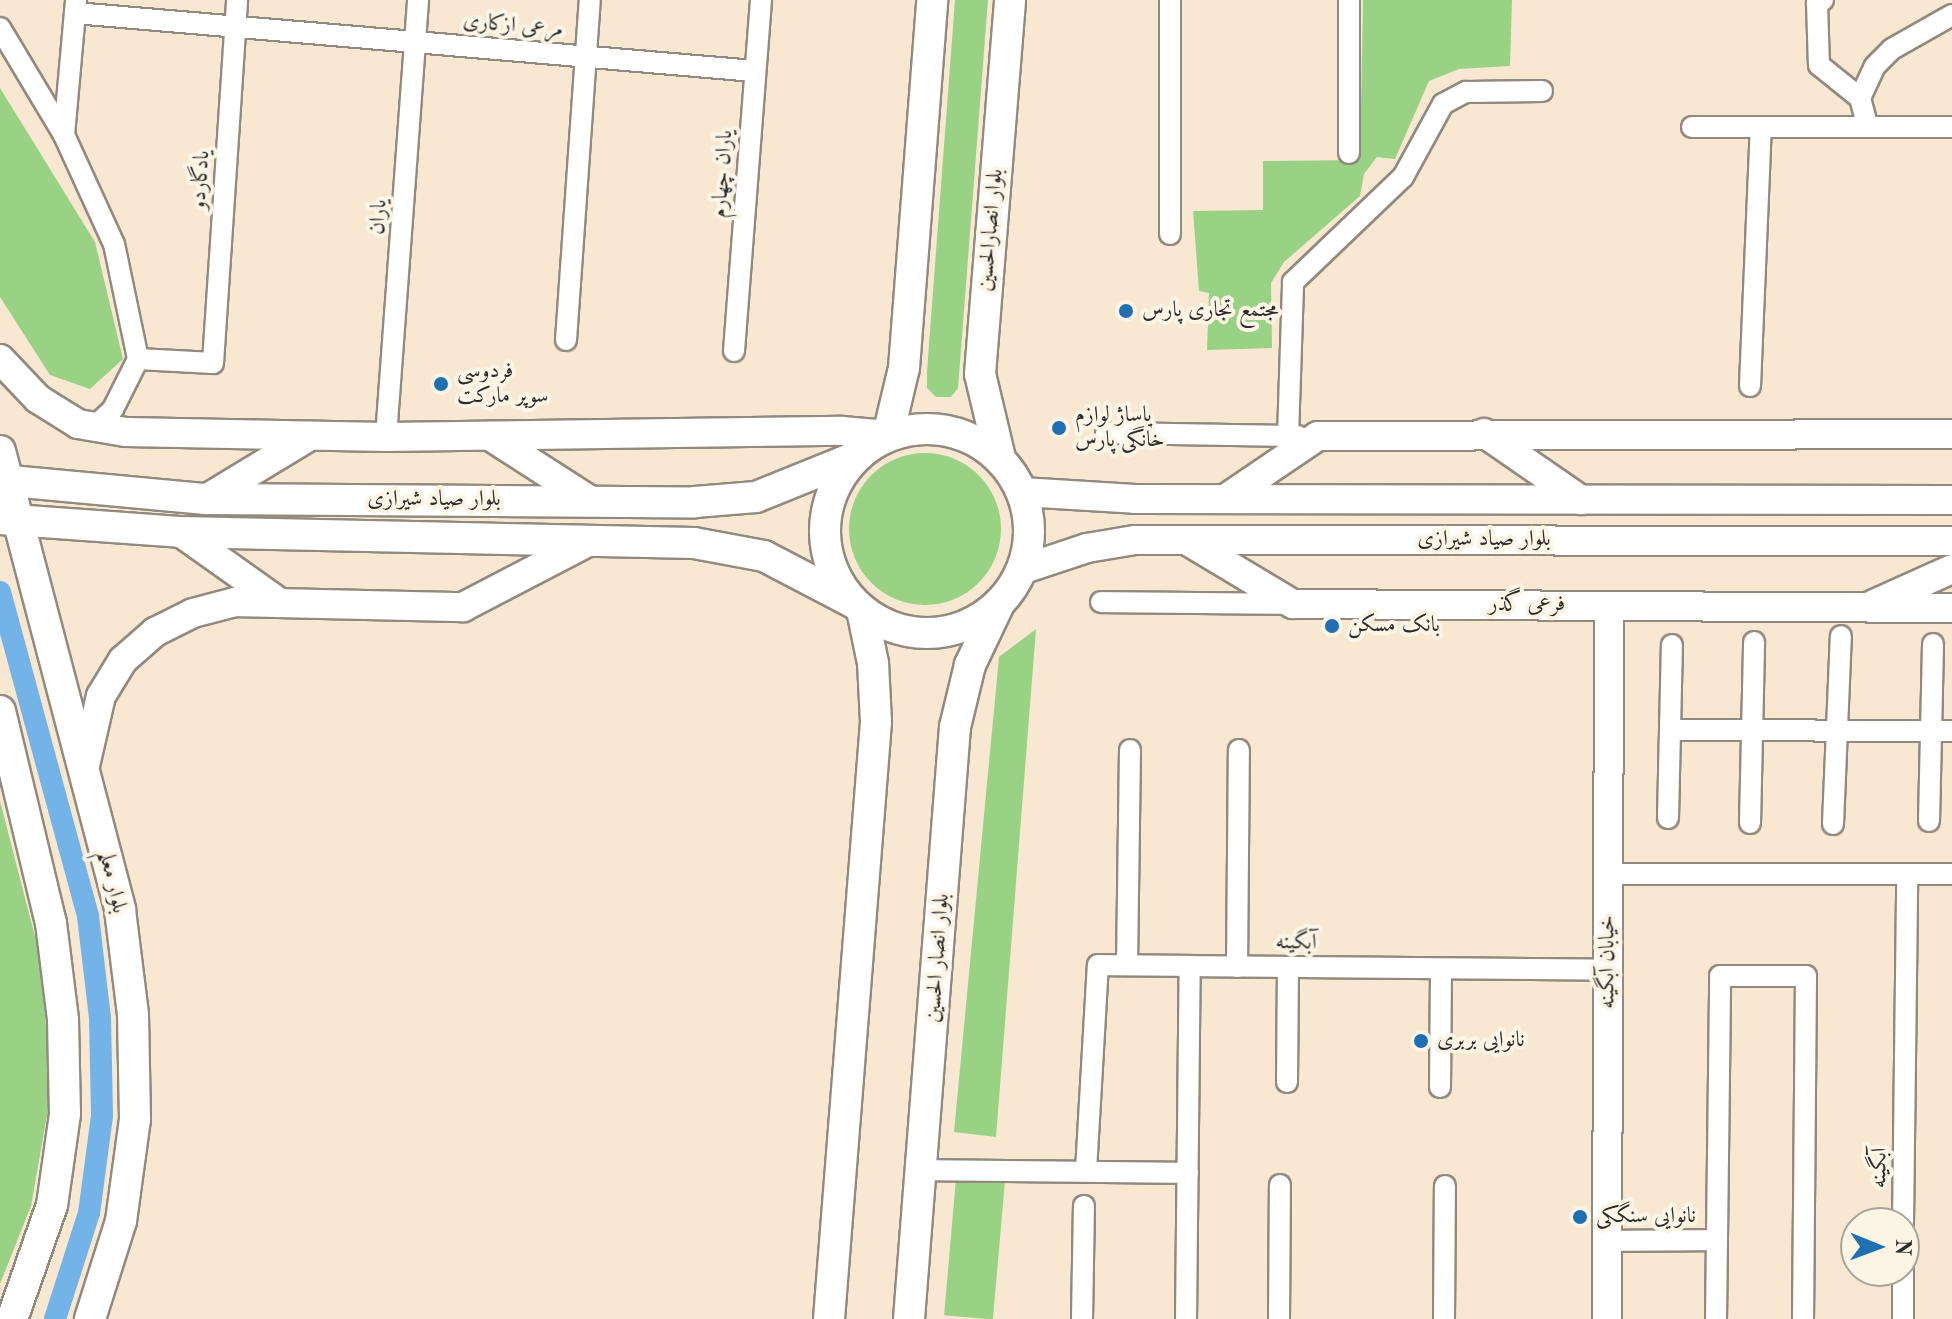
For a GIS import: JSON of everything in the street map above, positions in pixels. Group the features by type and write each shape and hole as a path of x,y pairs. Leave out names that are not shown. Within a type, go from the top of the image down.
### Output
{"main road":[{"path":"0,359 38,399 78,424 126,432 386,437 842,431 888,435 917,429 947,430 975,441 1000,458 1022,492 1028,545 1021,570 999,604 972,622 942,632 900,630 858,606 835,577 825,546 825,524 836,483 855,457 888,435 904,368 932,0"},
{"name":"بلوار انصارالحسین","path":"1000,458 980,374 1010,0"},
{"path":"1225,499 1318,436 1484,433 1952,434"},
{"path":"1484,433 1581,500"},
{"path":"206,499 310,436"},
{"path":"490,436 591,501"},
{"name":"بلوار صیاد شیرازی","path":"2,470 206,499 591,501 756,497 855,457"},
{"name":"بلوار معلم","path":"2,470 8,518 84,770 120,910 133,1015 135,1119 121,1221 90,1319"},
{"name":"بلوار صیاد شیرازی","path":"1022,492 1225,499 1952,500"},
{"name":"بلوار صیاد شیرازی","path":"8,518 180,532 694,543 764,556 858,606"},
{"path":"180,532 277,601"},
{"name":"بلوار صیاد شیرازی","path":"1021,570 1087,548 1135,540 1952,541"},
{"path":"1186,540 1293,604"},
{"path":"84,770 101,696 123,660 155,632 193,613 235,602 277,601 463,607 590,541"},
{"path":"1866,608 1952,569"},
{"name":"بلوار انصار الحسین","path":"909,1319 955,727 970,665 999,604"},
{"name":"فرعی گذر","path":"1293,604 1952,608"},
{"path":"829,1319 876,722 873,663 858,606"},
{"name":"خیابان آبگینه","path":"1607,1319 1609,606"},
{"path":"0,711 51,923 63,1020 65,1098 52,1205 12,1319"}],"street":[{"name":"یادگار‌دو","path":"138,359 213,363 237,0"},
{"name":"یاران","path":"386,437 418,0"},
{"path":"566,340 590,0"},
{"name":"یاران چهارم","path":"734,351 761,0"},
{"path":"1170,0 1170,234"},
{"path":"1349,0 1349,153"},
{"path":"1823,0 1817,3 1819,65 1860,98 1868,127"},
{"name":"مرعی ازکاری","path":"75,7 235,27 755,71"},
{"path":"64,135 75,7"},
{"path":"1860,98 1875,66 1892,49 1952,15"},
{"path":"0,28 64,135 114,244 138,359 120,398 94,427"},
{"path":"1288,436 1293,282 1403,177 1443,104 1466,92 1542,91"},
{"path":"1692,127 1952,127"},
{"path":"1750,386 1761,127"},
{"path":"1106,433 1318,436"},
{"name":"فرعی گذر","path":"1101,602 1293,604"},
{"path":"1833,824 1841,636"},
{"path":"1750,823 1754,642"},
{"path":"1929,821 1933,644"},
{"path":"1668,818 1672,645"},
{"path":"1670,730 1952,731"},
{"path":"1127,965 1130,750"},
{"path":"1237,967 1239,750"},
{"path":"1608,874 1952,874"},
{"name":"آبگینه","path":"1903,1207 1907,874"},
{"name":"آبگینه","path":"1086,1171 1098,965 1608,970"},
{"path":"1186,1319 1190,966"},
{"path":"1287,1082 1288,967"},
{"path":"1440,1087 1441,969"},
{"path":"1716,1319 1720,976 1806,976 1803,1319"},
{"path":"921,1170 1188,1173"},
{"path":"1279,1319 1280,1185"},
{"path":"1444,1319 1445,1186"},
{"path":"1082,1319 1084,1206"},
{"path":"1607,1241 1717,1240"},
{"path":"1903,1287 1903,1319"}],"green space":[{"path":"955,0 988,0 958,388 951,397 936,397 927,388 927,371"},
{"path":"1363,0 1512,0 1510,66 1459,69 1429,81 1395,159 1377,157 1364,174 1360,196 1284,262 1271,283 1272,348 1207,350 1209,293 1199,291 1193,211 1263,210 1263,161 1360,160"},
{"path":"0,88 95,242 123,359 90,389 50,375 0,297"},
{"path":"925,453 954,458 979,475 996,500 1001,529 996,558 979,583 954,600 925,605 896,600 871,583 854,558 849,529 854,500 871,475 896,458"},
{"path":"1036,629 996,1137 954,1132 999,657"},
{"path":"0,801 39,952 52,1087 31,1206 0,1284"},
{"path":"956,1177 1005,1181 993,1319 944,1315"}],"waterway":[{"path":"0,592 88,916 100,1018 102,1116 89,1213 55,1319"}],"place":[{"name":"مجتمع تجاری پارس","path":"1126,311"},
{"name":"فردوسی سوپر مارکت","path":"441,384"},
{"name":"پاساژ لوازم خانگی پارس","path":"1059,428"},
{"name":"بانک مسکن","path":"1332,626"},
{"name":"نانوایی بربری","path":"1421,1041"},
{"name":"نانوایی سنگکی","path":"1580,1217"}]}
